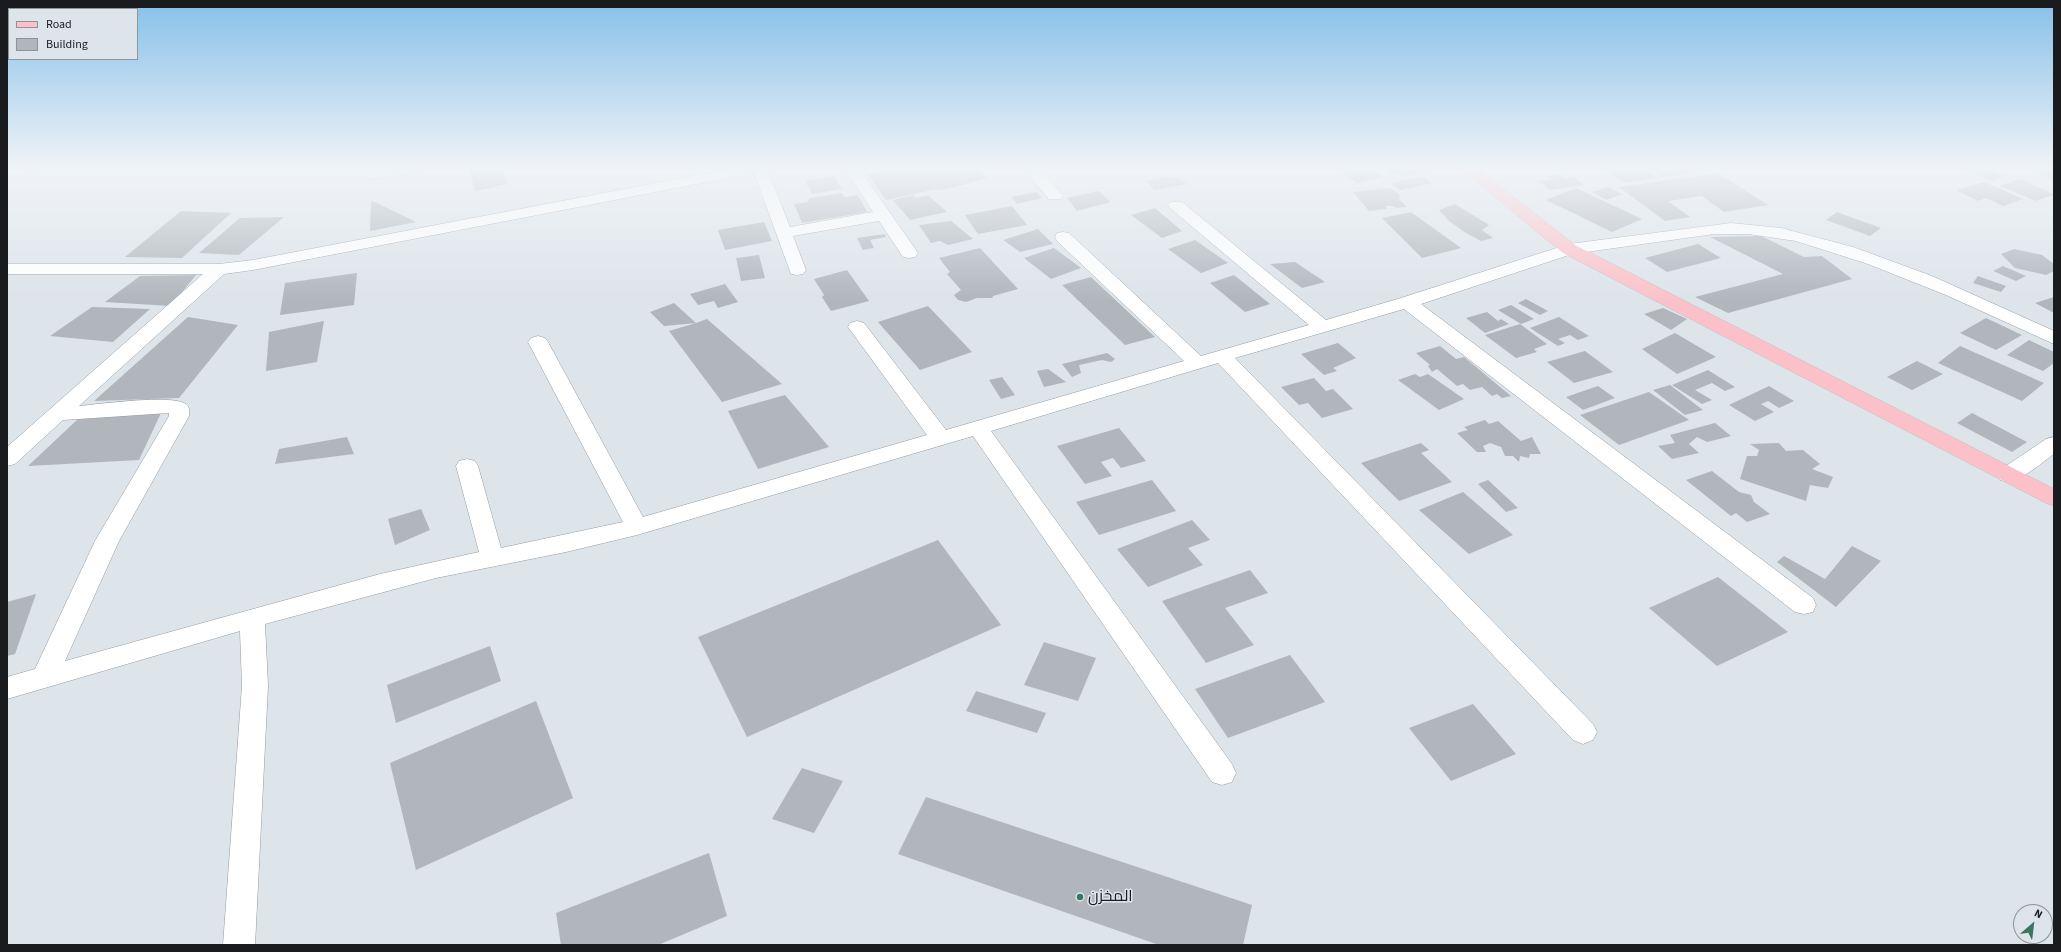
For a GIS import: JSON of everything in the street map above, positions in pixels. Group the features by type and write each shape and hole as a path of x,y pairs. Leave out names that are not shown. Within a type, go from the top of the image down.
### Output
{"main road":[{"path":"1523,212 1569,250 2054,498"}],"street":[{"path":"7,269 219,269 260,264 528,212"},
{"path":"776,212 797,270"},
{"path":"881,212 909,253"},
{"path":"1186,212 1323,327"},
{"path":"784,233 883,215"},
{"path":"7,688 380,583 492,557 566,544 637,527 940,437 1323,327 1407,302 1569,250 1714,229 1737,227 1772,231 1830,246 1900,270 1941,286 2054,338"},
{"path":"1063,237 1198,363"},
{"path":"7,459 219,269"},
{"path":"1407,302 1804,605"},
{"path":"857,327 940,437"},
{"path":"538,342 637,527"},
{"path":"1222,356 1583,732"},
{"path":"45,678 107,541 178,416 179,409 170,406 157,406 57,414"},
{"path":"978,427 1222,773"},
{"path":"2008,475 2054,444"},
{"path":"468,466 492,557"},
{"path":"240,945 255,686 252,618"}],"building":[{"path":"179,212 231,213 182,258 125,257"},
{"path":"371,212 396,212 416,222 370,231"},
{"path":"798,212 864,212 802,223"},
{"path":"904,212 945,212 910,220"},
{"path":"978,212 1017,212 1027,225 978,234 965,215"},
{"path":"1140,212 1160,212 1182,231 1162,238 1131,215"},
{"path":"1412,212 1461,248 1422,258 1382,218"},
{"path":"1441,212 1469,212 1489,225 1482,230 1493,238 1481,241 1449,221"},
{"path":"1572,212 1628,212 1642,219 1612,232"},
{"path":"1653,212 1684,212 1690,217 1665,221"},
{"path":"1838,212 1881,228 1870,236 1826,220"},
{"path":"284,217 239,255 199,253 240,218"},
{"path":"951,221 973,239 948,245 940,241 931,243 919,225"},
{"path":"764,222 772,241 725,250 718,230"},
{"path":"1038,229 1053,244 1020,252 1003,240"},
{"path":"885,234 886,237 870,240 874,248 863,250 857,238"},
{"path":"1761,236 1804,257 1822,256 1852,279 1728,313 1695,297 1783,274 1710,237"},
{"path":"1195,240 1228,263 1201,273 1168,249"},
{"path":"1698,244 1721,258 1667,272 1645,258"},
{"path":"980,248 1018,289 993,296 992,298 977,298 966,302 958,300 954,295 961,290 947,274 950,272 939,258"},
{"path":"1054,248 1081,268 1051,279 1024,258"},
{"path":"2014,249 2042,255 2054,264 2054,271 2046,275 2015,268 2001,254"},
{"path":"759,255 765,278 741,281 736,258"},
{"path":"1295,262 1325,282 1302,288 1270,264"},
{"path":"2003,266 2026,276 2016,281 1993,271"},
{"path":"847,270 869,301 831,311 822,297 824,295 814,279"},
{"path":"357,273 354,305 280,315 285,283"},
{"path":"196,275 171,306 105,302 140,276"},
{"path":"1234,275 1270,304 1245,312 1210,283"},
{"path":"1978,276 2006,286 2001,292 1973,283"},
{"path":"1091,277 1155,337 1125,345 1062,285"},
{"path":"725,284 738,302 718,308 714,301 698,305 690,294"},
{"path":"2054,297 2054,313 2035,303"},
{"path":"1526,299 1548,311 1540,315 1518,303"},
{"path":"674,303 696,323 664,326 650,312"},
{"path":"1511,305 1534,319 1521,324 1498,310"},
{"path":"928,306 972,352 920,370 878,322"},
{"path":"92,307 150,309 113,342 50,336"},
{"path":"1663,308 1687,319 1671,330 1644,314"},
{"path":"1487,312 1498,321 1501,319 1509,324 1485,333 1466,318"},
{"path":"188,317 238,325 179,398 94,401"},
{"path":"1559,317 1589,336 1578,340 1570,335 1558,339 1565,343 1558,346 1530,328"},
{"path":"1986,318 2022,335 1996,350 1960,333"},
{"path":"707,319 782,384 722,402 669,331"},
{"path":"324,321 317,362 266,371 269,332"},
{"path":"1520,324 1547,344 1534,349 1537,352 1516,358 1485,335"},
{"path":"1675,333 1716,357 1677,374 1642,349"},
{"path":"2029,340 2054,352 2054,363 2043,371 2007,355"},
{"path":"1338,343 1356,358 1333,368 1337,371 1324,375 1301,354"},
{"path":"1440,346 1456,359 1464,357 1511,396 1502,398 1497,394 1492,396 1482,387 1470,390 1463,384 1457,386 1437,369 1432,372 1428,366 1430,365 1416,353"},
{"path":"1960,346 2044,383 2022,401 1938,363"},
{"path":"1585,351 1613,372 1574,383 1547,362"},
{"path":"1107,353 1115,359 1111,362 1102,360 1079,365 1081,373 1072,377 1062,364"},
{"path":"1917,361 1943,374 1912,390 1887,377"},
{"path":"1048,369 1066,382 1044,387 1037,371"},
{"path":"1708,370 1735,387 1725,391 1712,383 1695,390 1712,400 1702,404 1672,385"},
{"path":"1415,374 1420,377 1428,374 1464,399 1439,410 1398,380"},
{"path":"1002,377 1015,395 1001,399 989,380"},
{"path":"1314,378 1326,391 1333,389 1353,409 1322,418 1308,403 1299,405 1281,387"},
{"path":"1670,385 1703,410 1685,415 1653,390"},
{"path":"1598,386 1615,398 1583,410 1566,397"},
{"path":"1769,386 1794,401 1779,408 1768,401 1761,404 1774,412 1755,421 1729,405"},
{"path":"1649,392 1689,420 1619,445 1580,415"},
{"path":"785,395 829,447 758,469 728,411"},
{"path":"161,413 139,460 28,466 78,419"},
{"path":"1972,413 2027,442 2012,452 1957,423"},
{"path":"1485,420 1489,424 1498,421 1521,441 1532,437 1541,454 1530,454 1529,458 1520,456 1519,462 1513,456 1505,456 1501,447 1490,443 1483,446 1486,452 1477,452 1457,433 1468,430 1464,427"},
{"path":"1715,423 1731,436 1707,442 1697,437 1689,444 1699,453 1672,459 1658,446 1675,443 1670,435"},
{"path":"1119,428 1146,461 1121,468 1113,458 1101,462 1112,476 1085,484 1057,446"},
{"path":"347,437 354,454 275,464 279,449"},
{"path":"1421,443 1429,450 1421,453 1452,482 1399,501 1361,463"},
{"path":"1779,443 1786,451 1803,450 1820,464 1812,469 1833,477 1828,488 1810,485 1806,501 1740,479 1747,456 1757,456 1759,450 1750,444"},
{"path":"1712,471 1739,492 1751,495 1754,502 1770,514 1747,522 1736,513 1731,516 1686,480"},
{"path":"1152,480 1176,511 1099,535 1076,502"},
{"path":"1488,480 1518,508 1506,512 1478,484"},
{"path":"1463,492 1513,535 1469,554 1419,510"},
{"path":"421,509 430,530 395,545 388,519"},
{"path":"1192,520 1210,540 1188,548 1203,565 1148,587 1117,549"},
{"path":"938,540 1001,625 747,737 698,637"},
{"path":"1852,546 1881,561 1836,607 1777,562 1784,556 1825,579"},
{"path":"1250,570 1268,593 1225,608 1254,645 1206,663 1162,601"},
{"path":"1718,577 1788,632 1717,666 1649,608"},
{"path":"36,594 15,654 7,656 7,602"},
{"path":"1044,642 1096,658 1078,701 1024,685"},
{"path":"490,646 501,681 396,723 387,685"},
{"path":"1290,655 1325,702 1228,738 1195,689"},
{"path":"976,691 1046,713 1037,733 966,711"},
{"path":"536,701 573,798 416,870 390,763"},
{"path":"1473,704 1516,754 1451,781 1409,728"},
{"path":"802,768 843,781 814,833 772,819"},
{"path":"926,797 1252,905 1243,945 1159,945 898,854"},
{"path":"709,853 727,916 658,945 561,945 556,913"}],"place":[{"name":"المخزن","path":"1080,897"}]}
